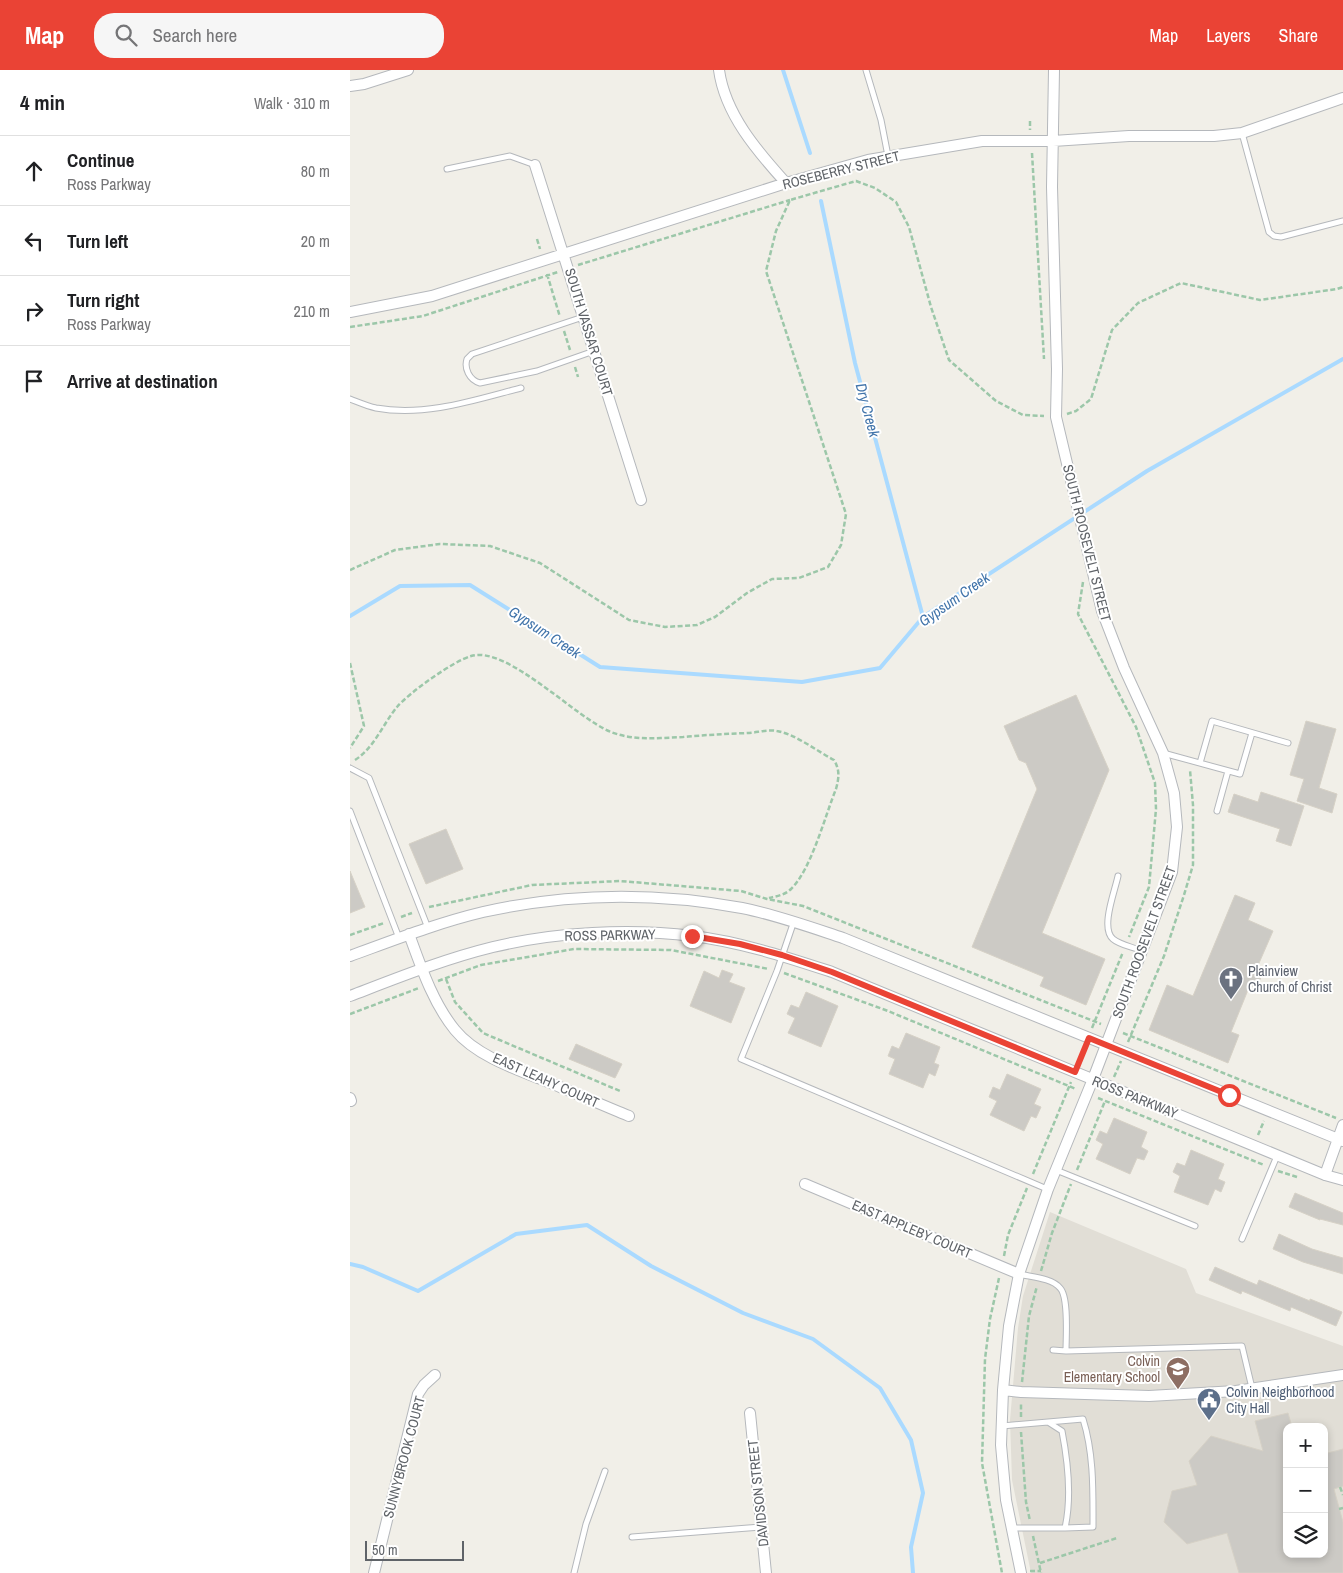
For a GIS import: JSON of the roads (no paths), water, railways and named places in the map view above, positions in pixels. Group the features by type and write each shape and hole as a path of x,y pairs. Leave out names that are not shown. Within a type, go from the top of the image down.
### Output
{"street":[{"path":"350,86 364,84 408,70"},
{"path":"719,70 721,85 741,126 763,158 786,183"},
{"name":"SOUTH ROOSEVELT STREET","path":"1021,1573 1006,1500 1001,1445 1003,1390 1009,1326 1019,1274 1048,1189 1172,872 1177,827 1174,793 1163,752 1124,668 1106,619 1056,417 1058,369 1052,187 1054,70"},
{"name":"ROSEBERRY STREET","path":"350,312 432,296 786,183 868,160 982,141 1053,141 1129,136 1214,136 1242,133 1343,98"},
{"name":"SOUTH VASSAR COURT","path":"535,165 641,500"},
{"path":"350,956 428,928 483,912 518,905 585,898 620,896 657,898 700,902 762,913 794,921 843,938 1340,1140"},
{"name":"ROSS PARKWAY","path":"350,996 422,969 493,947 524,941 604,933 643,933 692,936 740,944 782,955 832,972 1253,1146 1343,1180"},
{"name":"EAST LEAHY COURT","path":"404,936 439,1006 456,1031 476,1048 505,1064 629,1116"},
{"path":"1324,1174 1340,1140 1343,1125"},
{"name":"EAST APPLEBY COURT","path":"805,1184 1019,1274"},
{"name":"SUNNYBROOK COURT","path":"374,1573 418,1394 435,1374"},
{"path":"1003,1390 1149,1396 1236,1391 1343,1375"},
{"name":"DAVIDSON STREET","path":"750,1413 766,1573"}],"lane":[{"path":"866,70 881,120 888,157"},
{"path":"1242,133 1269,232 1274,236 1281,237 1343,221"},
{"path":"447,169 510,156 535,165"},
{"path":"584,316 472,354 467,359 466,369 475,382 480,383 537,371 595,350"},
{"path":"350,399 374,408 398,411 422,410 458,405 521,388"},
{"path":"1200,763 1212,721 1288,743"},
{"path":"1163,752 1240,774 1252,733"},
{"path":"350,766 369,778 428,928"},
{"path":"1217,811 1228,771"},
{"path":"350,811 392,920 404,936"},
{"path":"1118,876 1107,922 1108,933 1114,940 1142,951"},
{"path":"794,921 777,971 741,1059 1048,1189"},
{"path":"1242,1239 1277,1155"},
{"path":"1056,1170 1195,1226"},
{"path":"1019,1274 1048,1281 1060,1287 1064,1293 1066,1351"},
{"path":"1053,1350 1242,1346 1252,1388"},
{"path":"1002,1426 1083,1420 1089,1437 1093,1527 1012,1528"},
{"path":"1048,1422 1062,1431 1066,1456 1069,1512 1066,1528"},
{"path":"574,1573 586,1524 605,1471"},
{"path":"632,1537 761,1527"}],"waterway":[{"name":"Dry Creek","path":"783,70 810,153"},
{"name":"Dry Creek","path":"821,201 855,363 923,617"},
{"name":"Gypsum Creek","path":"350,616 400,586 470,585 600,667 802,682 880,668 923,617 1147,471 1343,359"},
{"path":"350,1264 363,1267 418,1291 516,1234 587,1225 651,1266 743,1313 813,1339 880,1388 911,1440 923,1493 911,1547 913,1573"}],"place":[{"name":"Plainview Church of Christ","path":"1231,1000"},
{"name":"Colvin Elementary School","path":"1178,1390"},
{"name":"Colvin Neighborhood City Hall","path":"1209,1421"}]}
